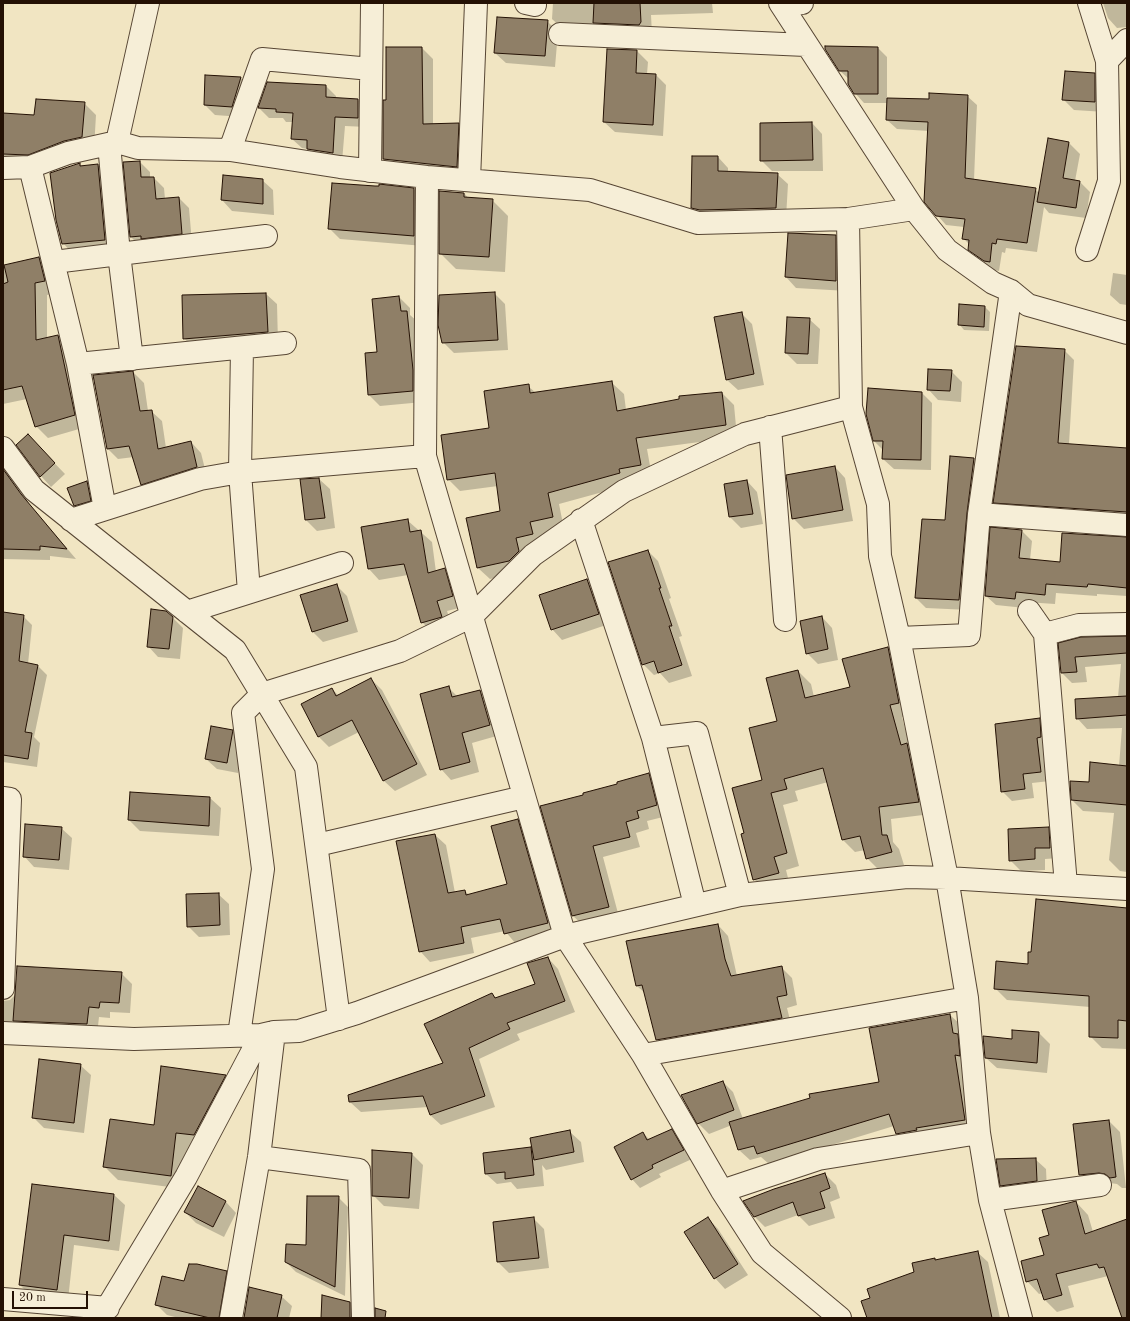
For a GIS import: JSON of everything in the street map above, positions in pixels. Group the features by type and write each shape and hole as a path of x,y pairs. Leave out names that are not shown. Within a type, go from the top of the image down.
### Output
{"street":[{"path":"132,359 119,254 113,143 148,3"},
{"path":"370,171 372,3"},
{"path":"469,180 476,3"},
{"path":"526,3 535,5 535,3"},
{"path":"1087,250 1109,182 1118,98 1089,3"},
{"path":"788,4 806,45 914,209 947,250 993,283 1011,291 1028,305 1127,333"},
{"path":"560,34 806,45"},
{"path":"1107,61 1127,40"},
{"path":"230,150 262,59 371,68"},
{"path":"3,168 30,167 68,153 113,143 138,148 230,150 370,171 590,190 698,223 848,219 914,209"},
{"path":"30,167 78,364 105,509"},
{"path":"427,177 425,456 565,936 643,1055 722,1191 762,1253 840,1318"},
{"path":"848,219 851,407 878,504 880,556 899,638 947,878 967,998 979,1133 990,1200 1021,1318"},
{"path":"54,262 266,236"},
{"path":"899,638 969,635 979,514 1011,291"},
{"path":"78,364 285,343"},
{"path":"242,348 240,472 249,592"},
{"path":"238,1035 263,869 243,713 262,694 400,651 472,616 533,555 624,491 745,434 851,407"},
{"path":"770,428 785,620"},
{"path":"3,448 34,490 235,650 306,767 339,1019"},
{"path":"71,520 200,479 240,472 425,456"},
{"path":"979,514 1127,525"},
{"path":"581,520 653,738 695,905"},
{"path":"187,612 342,563"},
{"path":"1029,611 1045,634 1066,885"},
{"path":"1045,634 1079,625 1127,624"},
{"path":"653,738 697,733 740,895"},
{"path":"317,845 524,797"},
{"path":"3,798 10,799 3,988"},
{"path":"3,1032 134,1039 238,1035 299,1030 339,1019 565,936 740,895 907,877 1127,889"},
{"path":"643,1055 967,998"},
{"path":"231,1318 259,1157 268,1033"},
{"path":"3,1299 105,1313 186,1177 268,1033"},
{"path":"722,1191 818,1159 979,1133"},
{"path":"259,1157 359,1170 363,1318"},
{"path":"990,1200 1100,1185"}],"building":[{"path":"594,3 640,3 641,22 639,25 593,23"},
{"path":"497,17 548,20 545,56 494,53"},
{"path":"825,46 878,47 878,94 854,94 848,84 848,71 839,71 825,49"},
{"path":"386,47 422,47 423,124 459,123 457,167 383,159 383,100 386,100"},
{"path":"607,49 637,50 636,73 656,74 653,125 603,122"},
{"path":"1065,71 1095,73 1095,102 1062,100"},
{"path":"205,75 241,77 232,107 204,105"},
{"path":"267,82 326,85 326,97 358,99 358,118 335,117 333,153 307,149 307,140 291,139 293,113 276,112 276,109 258,108"},
{"path":"929,93 968,95 965,178 1036,188 1027,243 997,239 996,244 992,243 990,262 984,261 968,250 969,240 962,239 965,219 936,216 924,202 928,122 886,120 887,98 929,99"},
{"path":"36,99 85,102 82,137 64,141 28,155 3,154 3,113 34,115"},
{"path":"812,122 813,160 760,161 760,123"},
{"path":"1048,138 1069,142 1063,178 1080,181 1076,208 1037,202"},
{"path":"692,156 718,156 718,171 778,173 776,208 700,210 691,208"},
{"path":"140,161 141,177 154,177 156,199 179,197 182,234 141,239 141,236 130,237 123,162"},
{"path":"80,163 80,166 98,164 105,240 62,244 56,220 50,173"},
{"path":"223,175 263,179 263,204 221,200"},
{"path":"332,183 375,186 379,186 379,184 414,188 414,236 328,229"},
{"path":"439,191 464,193 464,197 493,199 489,257 439,254"},
{"path":"788,233 836,235 836,281 785,277"},
{"path":"39,257 45,281 35,283 36,340 58,335 75,415 35,427 22,386 3,390 3,284 8,282 4,265"},
{"path":"495,292 498,340 442,343 438,325 439,295"},
{"path":"266,293 268,332 183,339 182,295"},
{"path":"399,296 401,311 407,311 413,370 413,391 368,395 365,353 377,352 372,299"},
{"path":"959,304 985,306 984,327 958,325"},
{"path":"742,312 754,374 726,380 714,317"},
{"path":"787,317 810,318 808,354 785,353"},
{"path":"1016,346 1065,349 1058,443 1127,448 1127,512 993,503"},
{"path":"928,369 952,370 950,391 927,390"},
{"path":"133,371 140,411 152,410 158,449 191,441 197,467 141,485 129,446 107,449 93,375"},
{"path":"612,381 617,411 679,399 679,396 722,392 726,425 636,438 641,465 619,469 620,473 548,493 553,517 530,522 533,534 516,538 519,551 509,561 477,568 466,518 500,511 495,473 447,480 441,435 489,428 484,391 529,384 530,393"},
{"path":"868,388 922,392 921,460 882,459 883,441 873,441 866,414"},
{"path":"28,434 55,463 40,477 16,445"},
{"path":"950,456 974,458 959,600 915,598 922,519 945,520"},
{"path":"835,466 843,510 792,519 786,475"},
{"path":"3,469 21,494 67,549 40,546 40,550 3,549"},
{"path":"319,478 325,518 305,520 300,479"},
{"path":"747,480 753,514 729,517 724,484"},
{"path":"87,481 91,501 74,506 67,488"},
{"path":"408,519 410,532 421,530 428,573 445,568 453,596 437,601 442,617 421,623 404,564 368,569 361,527"},
{"path":"990,527 1022,530 1019,558 1060,562 1062,533 1127,537 1127,588 1088,584 1087,587 1046,584 1045,595 1016,592 1015,599 985,596"},
{"path":"648,550 661,588 659,588 672,626 669,626 682,665 658,673 654,661 642,665 608,562"},
{"path":"587,579 599,614 551,630 539,595"},
{"path":"337,584 348,621 312,632 300,595"},
{"path":"151,609 166,611 173,617 169,649 147,647"},
{"path":"3,612 24,615 19,661 38,665 25,732 32,733 28,759 3,755"},
{"path":"822,616 828,649 806,654 800,621"},
{"path":"1127,636 1127,653 1075,657 1077,672 1061,673 1058,643 1081,637"},
{"path":"888,647 899,703 890,705 901,745 907,743 919,802 879,807 882,835 887,835 892,852 866,859 860,836 842,840 823,768 784,779 787,789 771,793 787,853 774,857 779,873 753,880 741,834 744,833 732,788 762,780 749,728 777,721 766,678 798,670 805,698 850,687 842,659"},
{"path":"371,678 417,764 383,781 352,720 318,737 301,704 332,688 336,696"},
{"path":"449,686 452,697 480,690 490,725 462,733 470,762 440,770 420,694"},
{"path":"1127,696 1127,715 1076,719 1075,699"},
{"path":"1040,718 1041,737 1037,738 1041,772 1023,774 1025,789 1001,792 995,724"},
{"path":"211,726 233,730 227,763 205,759"},
{"path":"1090,762 1127,766 1127,805 1071,800 1070,781 1089,782"},
{"path":"649,773 657,805 637,811 639,818 626,822 630,837 593,846 609,907 572,916 540,806 583,795 583,793 617,784 617,782"},
{"path":"130,792 210,797 209,826 128,820"},
{"path":"518,819 548,923 504,934 500,919 461,927 464,943 419,952 396,841 435,834 448,893 465,890 466,895 507,884 491,826"},
{"path":"25,824 62,827 59,860 23,857"},
{"path":"1049,827 1050,848 1035,848 1035,859 1009,861 1008,829"},
{"path":"219,893 220,925 187,927 186,894"},
{"path":"1036,899 1127,908 1127,1021 1118,1020 1118,1038 1089,1037 1089,996 994,989 996,961 1028,964 1028,952 1031,952"},
{"path":"718,924 725,959 731,976 782,966 787,995 777,997 782,1018 656,1040 642,985 636,986 626,941"},
{"path":"548,957 565,1001 507,1023 510,1029 469,1048 485,1096 430,1115 423,1096 349,1102 348,1095 443,1063 424,1024 492,993 495,998 535,984 527,963"},
{"path":"17,966 122,972 119,1003 100,1002 99,1008 89,1007 87,1024 13,1021"},
{"path":"950,1014 953,1033 958,1034 960,1056 955,1055 965,1120 916,1128 917,1130 896,1134 889,1114 757,1154 754,1146 738,1150 729,1122 810,1098 809,1094 879,1082 869,1028"},
{"path":"1012,1030 1039,1032 1037,1063 985,1058 983,1036 1012,1039"},
{"path":"39,1059 81,1064 74,1123 32,1118"},
{"path":"161,1066 226,1075 194,1135 176,1133 171,1176 103,1167 110,1119 154,1125"},
{"path":"723,1081 734,1110 697,1124 681,1095"},
{"path":"1109,1120 1116,1177 1110,1178 1105,1174 1099,1173 1079,1175 1073,1124"},
{"path":"672,1129 684,1150 652,1165 653,1168 631,1180 614,1147 643,1132 647,1140"},
{"path":"570,1130 574,1152 534,1160 530,1138"},
{"path":"531,1147 534,1175 505,1179 505,1172 485,1174 483,1153"},
{"path":"372,1150 412,1153 409,1198 372,1196"},
{"path":"1036,1158 1037,1181 1000,1186 996,1159"},
{"path":"825,1173 830,1188 820,1192 825,1208 798,1216 793,1202 754,1217 743,1201 774,1189"},
{"path":"32,1184 114,1194 109,1241 64,1235 57,1290 19,1285"},
{"path":"198,1186 226,1201 213,1227 184,1212"},
{"path":"307,1196 339,1196 335,1287 285,1262 286,1244 306,1245"},
{"path":"1076,1201 1085,1234 1127,1219 1127,1318 1122,1318 1104,1267 1099,1268 1097,1264 1056,1274 1062,1295 1044,1300 1037,1279 1026,1282 1021,1261 1044,1255 1039,1238 1049,1235 1042,1210"},
{"path":"534,1217 539,1258 497,1262 493,1222"},
{"path":"708,1217 738,1264 714,1279 684,1232"},
{"path":"978,1251 992,1318 867,1318 861,1301 870,1298 867,1289 914,1272 912,1263"},
{"path":"189,1264 197,1264 227,1271 219,1318 210,1318 155,1305 162,1276 184,1281"},
{"path":"249,1287 282,1295 277,1318 244,1318"},
{"path":"322,1295 350,1302 350,1318 321,1318"},
{"path":"375,1308 386,1311 385,1318 375,1318"}]}
